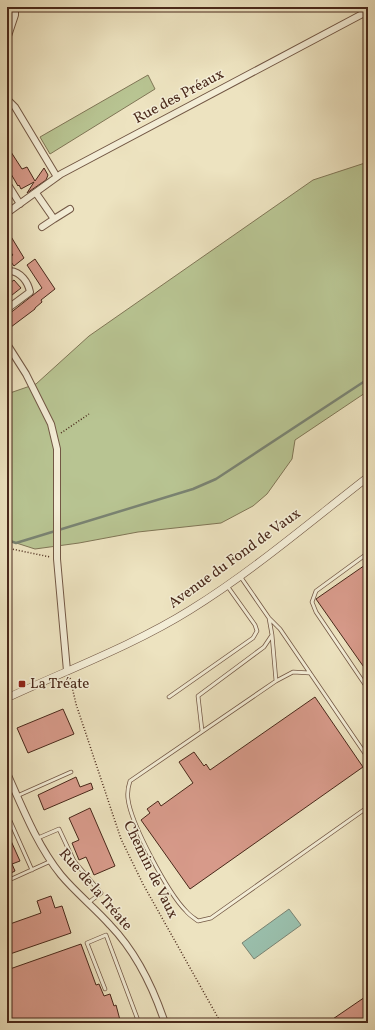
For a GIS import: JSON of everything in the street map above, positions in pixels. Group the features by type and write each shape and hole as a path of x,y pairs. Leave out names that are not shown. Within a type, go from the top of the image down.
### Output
{"street":[{"path":"7,39 15,15 15,7"},
{"name":"Rue des Préaux","path":"7,213 57,177 368,11"},
{"path":"7,99 15,107 57,177"},
{"path":"7,183 20,204"},
{"path":"36,193 54,219"},
{"path":"42,227 70,209"},
{"path":"7,266 10,271 16,272 24,278 29,286 30,292 7,309"},
{"path":"7,344 26,374 51,424 57,449 57,559 67,671"},
{"name":"Avenue du Fond de Vaux","path":"7,698 163,625 240,576 368,477"},
{"name":"Rue de la Tréate","path":"7,773 37,839 51,861 62,876 112,927 144,971 165,1023"}],"lane":[{"path":"368,553 316,591 312,602 316,612 368,689"},
{"path":"240,576 269,618 280,630 368,758"},
{"path":"170,697 253,638 257,631 255,625 227,585"},
{"path":"269,618 276,681"},
{"path":"202,731 198,696 264,647 272,635"},
{"path":"310,673 293,672 276,681 130,780 128,799 133,818 165,883 186,911 198,921 210,918 368,807"},
{"path":"17,796 71,772"},
{"path":"7,814 32,870"},
{"path":"37,839 59,829 74,861 101,893 88,903"},
{"path":"7,881 51,861"},
{"path":"105,989 87,943 106,935 112,927"},
{"path":"106,935 139,1023"}],"path":[{"path":"54,437 89,414"},
{"path":"7,548 57,559"},
{"name":"Chemin de Vaux","path":"67,671 76,704 121,839 143,884 221,1023"}],"shaded area":[{"path":"148,75 155,89 50,154 40,137"},
{"path":"368,162 368,391 295,440 292,459 267,494 253,506 221,523 138,532 79,543 35,549 7,540 7,394 36,384 89,336 313,180"},
{"path":"289,909 301,925 254,959 242,943"}],"building":[{"path":"11,152 22,169 27,167 35,181 44,168 48,175 46,180 27,193 34,182 21,189 7,167 7,154"},
{"path":"7,230 24,258 14,266 8,258 13,255 7,248"},
{"path":"35,259 55,289 41,300 42,302 35,309 7,330 7,318 10,315 9,314 42,288 27,265"},
{"path":"14,280 21,288 7,299 7,285"},
{"path":"368,563 368,673 316,599"},
{"path":"315,697 363,767 190,889 141,820 150,813 147,809 158,801 161,806 193,783 179,762 194,752 204,766 206,764 210,770"},
{"path":"63,709 74,734 28,753 17,728"},
{"path":"76,777 80,787 91,783 93,789 44,810 38,795"},
{"path":"90,808 115,866 94,875 86,857 79,860 72,843 79,840 69,818"},
{"path":"7,832 20,861 12,864 15,871 7,875"},
{"path":"51,896 55,908 62,906 71,933 7,955 7,925 41,913 37,901"},
{"path":"81,944 96,985 99,984 104,996 110,994 114,1006 116,1005 120,1020 112,1023 7,1023 7,970"},
{"path":"368,995 368,1023 327,1023"}],"waterway":[{"path":"7,540 16,543 193,489 216,479 368,379"}],"place":[{"name":"La Tréate","path":"22,684"}]}
